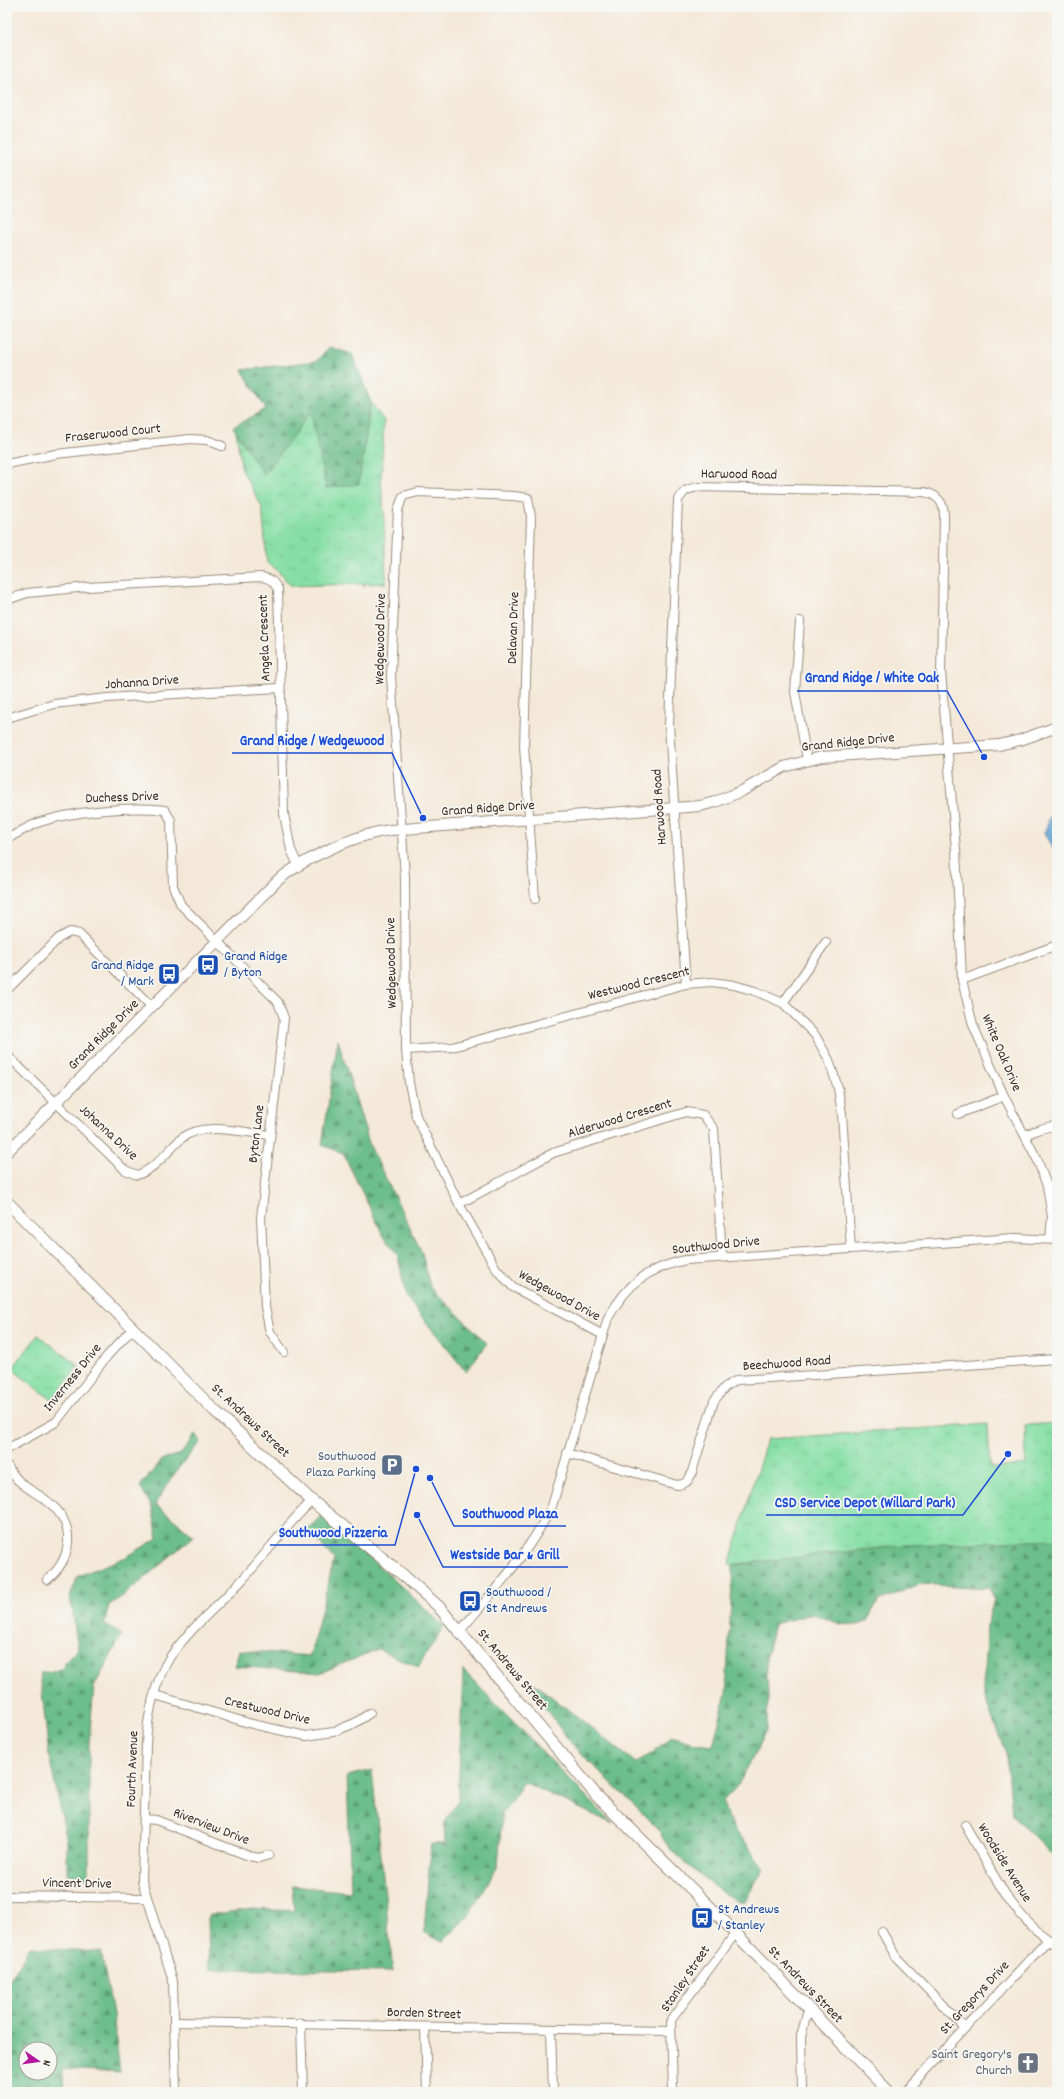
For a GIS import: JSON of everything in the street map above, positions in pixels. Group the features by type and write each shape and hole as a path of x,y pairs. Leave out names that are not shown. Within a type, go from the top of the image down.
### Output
{"main road":[{"name":"St. Andrews Street","path":"7,1202 215,1411 312,1500 404,1575 438,1606 597,1796 735,1934 889,2092"}],"street":[{"name":"Fraserwood Court","path":"7,464 56,454 190,439 207,440 222,446"},
{"name":"Harwood Road","path":"686,984 673,809 669,725 678,500 685,491 696,487 924,492 933,494 940,500 944,507 941,672 948,749"},
{"name":"Delavan Drive","path":"398,510 402,496 418,492 514,496 528,498 531,517 524,746 536,899"},
{"name":"Wedgewood Drive","path":"398,510 391,676 405,877 406,1050 409,1083 416,1116 459,1204 496,1270 513,1287 603,1335"},
{"name":"Angela Crescent","path":"7,600 27,593 88,586 260,576 273,581 278,589 284,814 290,850 298,865"},
{"path":"800,621 795,692 807,760"},
{"name":"Johanna Drive","path":"7,718 54,704 99,699 280,688"},
{"name":"Grand Ridge Drive","path":"7,1152 278,880 298,865 368,834 402,829 700,806 729,798 784,767 807,760 821,757 948,749 1010,743 1057,727"},
{"name":"White Oak Drive","path":"948,749 956,850 962,980 973,1025 1004,1096 1048,1186 1054,1240"},
{"name":"Duchess Drive","path":"7,839 39,822 77,813 152,808 166,810 171,820 173,886 182,905 217,941"},
{"path":"7,990 59,938 70,932 79,934 152,1006"},
{"name":"Byton Lane","path":"217,941 278,1002 284,1018 261,1217 265,1307 270,1332 284,1352"},
{"path":"783,1003 826,942"},
{"path":"962,980 1057,945"},
{"name":"Westwood Crescent","path":"406,1050 452,1046 686,984 712,982 734,985 755,991 783,1003 815,1035 829,1060 838,1088 842,1114 851,1248"},
{"name":"Johanna Drive","path":"7,1055 125,1170 137,1175 149,1171 183,1138 198,1131 220,1129 270,1135"},
{"path":"958,1114 1004,1096"},
{"name":"Alderwood Crescent","path":"459,1204 553,1153 686,1112 703,1115 714,1129 722,1257"},
{"path":"1024,1135 1057,1125"},
{"name":"Southwood Drive","path":"460,1631 542,1527 552,1506 608,1318 620,1297 636,1280 669,1263 686,1260 1015,1238 1054,1240"},
{"name":"Inverness Drive","path":"7,1449 56,1422 108,1355 133,1328"},
{"name":"Beechwood Road","path":"567,1453 677,1485 683,1485 689,1480 691,1475 714,1401 725,1387 737,1380 1057,1360"},
{"path":"7,1465 21,1485 52,1505 67,1527 69,1546 66,1555 62,1565 47,1580"},
{"name":"Fourth Avenue","path":"176,2092 176,2022 173,1981 146,1898 142,1881 147,1727 155,1694 170,1658 180,1644 243,1578 312,1500"},
{"name":"Crestwood Drive","path":"155,1694 252,1724 306,1736 333,1732 355,1723 370,1713"},
{"name":"Riverview Drive","path":"144,1819 156,1820 249,1856 259,1858 269,1855"},
{"name":"Woodside Avenue","path":"965,1825 1009,1899 1026,1921 1048,1940 1057,1945"},
{"name":"Vincent Drive","path":"7,1896 146,1898"},
{"path":"882,1932 896,1957 965,2028"},
{"name":"Stanley Street","path":"673,2092 671,2020 735,1934"},
{"name":"St. Gregorys Drive","path":"905,2092 1048,1940"},
{"path":"802,2092 801,2036 808,2010"},
{"name":"Borden Street","path":"176,2022 301,2023 552,2030 671,2031"},
{"path":"301,2023 303,2092"},
{"path":"425,2027 427,2092"},
{"path":"552,2030 553,2092"}],"green space":[{"path":"329,347 352,354 371,402 359,484 364,587 326,488 311,413 264,475 233,427 266,409 242,370 317,361"},
{"path":"371,402 384,421 381,482 384,513 386,583 291,586 276,569 267,563 262,507 242,470 236,432 264,475 311,412 326,488 359,484"},
{"path":"338,1040 370,1146 422,1253 430,1287 487,1343 466,1372 406,1297 398,1256 382,1233 343,1153 322,1145"},
{"path":"38,1335 79,1366 52,1400 12,1369"},
{"path":"1057,1423 1057,1540 905,1545 729,1565 767,1439 988,1424 990,1468 1026,1465 1025,1425"},
{"path":"195,1434 201,1441 177,1470 155,1504 194,1536 123,1596 109,1605 104,1624 122,1635 94,1687 89,1742 89,1878 67,1874 67,1841 49,1756 40,1673 62,1670 65,1662 78,1649 70,1596 78,1576 126,1557 158,1538 152,1507 140,1486 163,1459 181,1454"},
{"path":"323,1514 444,1626 418,1667 378,1649 320,1673 235,1666 239,1650 310,1656 334,1559 307,1530"},
{"path":"1057,1540 1057,1859 1012,1815 1007,1756 986,1703 983,1686 987,1625 994,1599 989,1588 920,1584 878,1601 867,1621 859,1625 840,1624 813,1614 774,1624 766,1657 768,1693 767,1731 738,1785 723,1801 728,1819 764,1868 744,1902 738,1902 716,1888 670,1849 658,1829 571,1743 542,1704 534,1683 636,1763 655,1751 671,1736 690,1742 713,1745 726,1694 733,1565 905,1545"},
{"path":"463,1670 613,1824 524,1782 502,1814 498,1866 468,1916 442,1942 424,1932 431,1844 445,1844 444,1824 458,1800"},
{"path":"372,1770 393,1972 209,1969 208,1915 253,1909 294,1911 292,1886 351,1892 347,1776"},
{"path":"30,1947 101,1952 113,2014 120,2072 63,2069 64,2092 7,2092 7,1984"}],"water":[{"path":"1057,812 1057,849 1054,850 1044,834 1050,816"}],"place":[{"name":"Grand Ridge / White Oak","path":"984,757"},
{"name":"Grand Ridge / Wedgewood","path":"423,818"},
{"name":"Grand Ridge / Byton","path":"208,965"},
{"name":"Grand Ridge / Mark","path":"169,974"},
{"name":"CSD Service Depot (Willard Park)","path":"1008,1454"},
{"name":"Southwood Plaza Parking","path":"392,1465"},
{"name":"Southwood Pizzeria","path":"416,1469"},
{"name":"Southwood Plaza","path":"430,1478"},
{"name":"Westside Bar & Grill","path":"417,1515"},
{"name":"Southwood / St Andrews","path":"470,1601"},
{"name":"St Andrews / Stanley","path":"702,1918"},
{"name":"Saint Gregory's Church","path":"1028,2063"}]}
